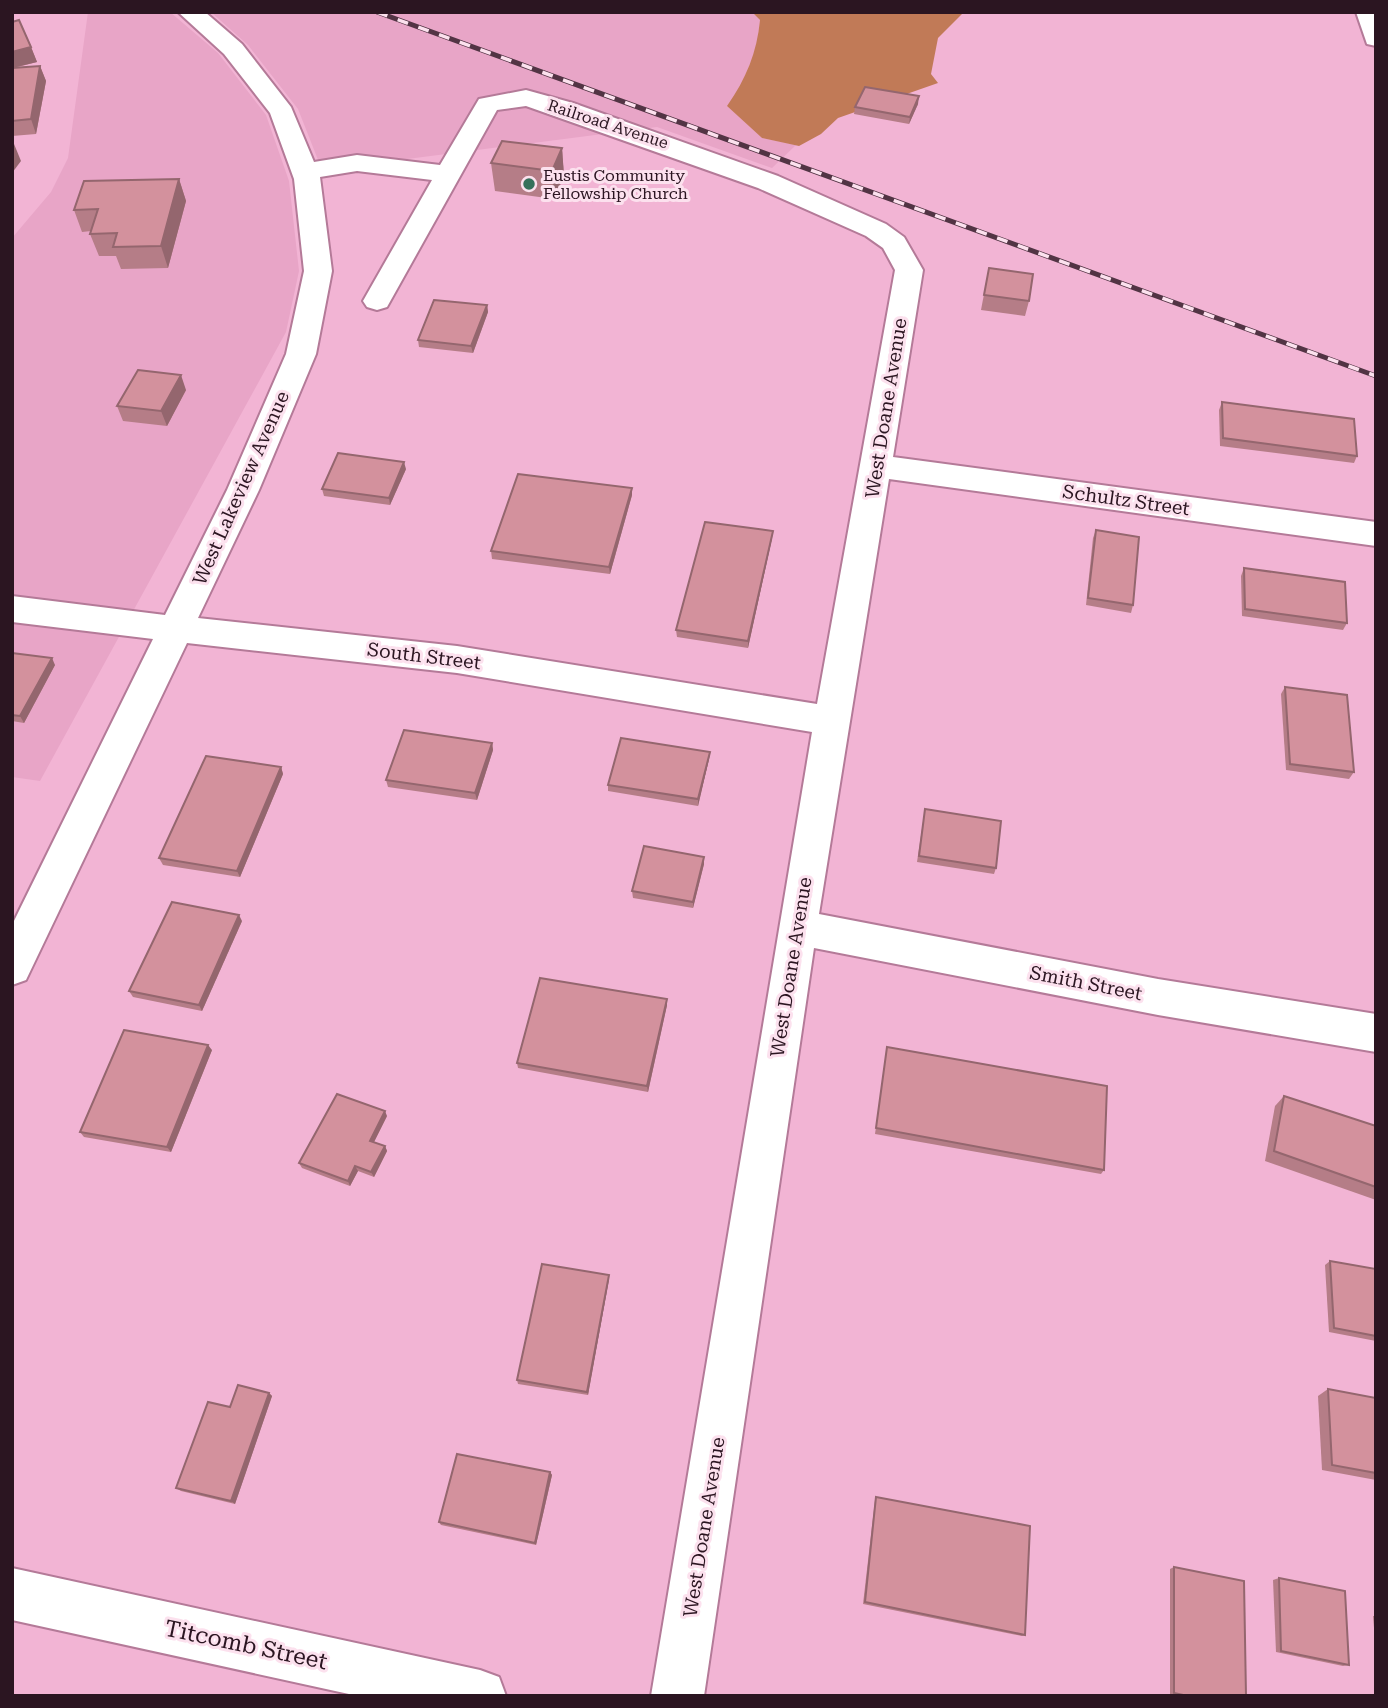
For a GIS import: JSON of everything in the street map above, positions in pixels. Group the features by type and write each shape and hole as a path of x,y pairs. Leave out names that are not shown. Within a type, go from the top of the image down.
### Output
{"street":[{"name":"West Lakeview Avenue","path":"12,967 243,490 301,354 318,271 304,170 282,112 233,49 190,12"},
{"path":"1368,12 1376,39"},
{"name":"Railroad Avenue","path":"377,301 488,104 526,98 663,142 768,182 830,207 894,243"},
{"path":"304,170 357,163 448,174"},
{"name":"West Doane Avenue","path":"677,1696 797,927 909,270 894,243"},
{"name":"Schultz Street","path":"876,466 1376,534"},
{"name":"South Street","path":"12,608 175,631 400,652 561,674 833,721"},
{"name":"Smith Street","path":"797,927 1158,997 1376,1033"},
{"name":"Titcomb Street","path":"12,1594 480,1696"}],"shaded area":[{"path":"88,12 170,12 218,53 266,115 289,181 299,271 286,332 40,781 12,777 12,238 51,192 68,158"},
{"path":"211,12 752,12 760,20 757,48 739,90 727,106 762,138 796,145 772,168 657,127 322,170 298,109 248,45"},
{"path":"752,12 964,12 938,38 931,74 938,83 838,118 821,134 799,146 762,138 727,106 740,86 756,43 760,20"}],"building":[{"path":"19,20 31,47 12,52 12,22"},
{"path":"40,66 31,119 12,121 12,68"},
{"path":"865,87 919,96 910,117 855,107"},
{"path":"502,141 562,148 552,171 491,163"},
{"path":"179,179 161,246 113,247 117,233 90,234 98,209 74,210 84,181"},
{"path":"989,268 1033,274 1029,301 984,295"},
{"path":"434,300 487,305 471,346 418,340"},
{"path":"138,370 181,375 161,411 117,406"},
{"path":"1222,402 1354,419 1357,456 1223,438"},
{"path":"338,453 404,462 389,498 322,489"},
{"path":"518,474 632,488 609,567 491,551"},
{"path":"705,522 773,531 748,641 676,630"},
{"path":"1096,530 1139,537 1133,605 1088,598"},
{"path":"1244,568 1345,582 1347,623 1245,609"},
{"path":"12,653 52,658 20,716 12,715"},
{"path":"1285,687 1347,695 1354,772 1290,764"},
{"path":"404,730 492,743 475,793 386,780"},
{"path":"621,738 710,752 698,799 608,785"},
{"path":"206,756 281,767 237,871 159,858"},
{"path":"925,809 1001,821 996,868 919,856"},
{"path":"644,846 704,857 693,902 632,891"},
{"path":"172,902 239,915 199,1005 129,991"},
{"path":"540,978 667,999 647,1086 517,1063"},
{"path":"124,1030 208,1045 167,1147 80,1132"},
{"path":"887,1047 1107,1086 1104,1170 876,1128"},
{"path":"337,1094 385,1111 370,1141 385,1146 371,1172 355,1166 348,1181 299,1163"},
{"path":"1284,1096 1376,1126 1376,1187 1274,1151"},
{"path":"1330,1261 1376,1269 1376,1336 1334,1328"},
{"path":"542,1264 609,1275 587,1392 517,1380"},
{"path":"238,1385 269,1393 231,1501 176,1488 208,1402 230,1407"},
{"path":"1328,1389 1376,1398 1376,1473 1332,1465"},
{"path":"457,1454 550,1472 535,1543 439,1522"},
{"path":"876,1497 1030,1526 1025,1635 865,1602"},
{"path":"1174,1567 1244,1581 1246,1696 1188,1696 1174,1693"},
{"path":"1279,1578 1345,1591 1349,1665 1281,1651"}],"railway":[{"path":"377,12 1376,376"}],"place":[{"name":"Eustis Community Fellowship Church","path":"529,184"}]}
